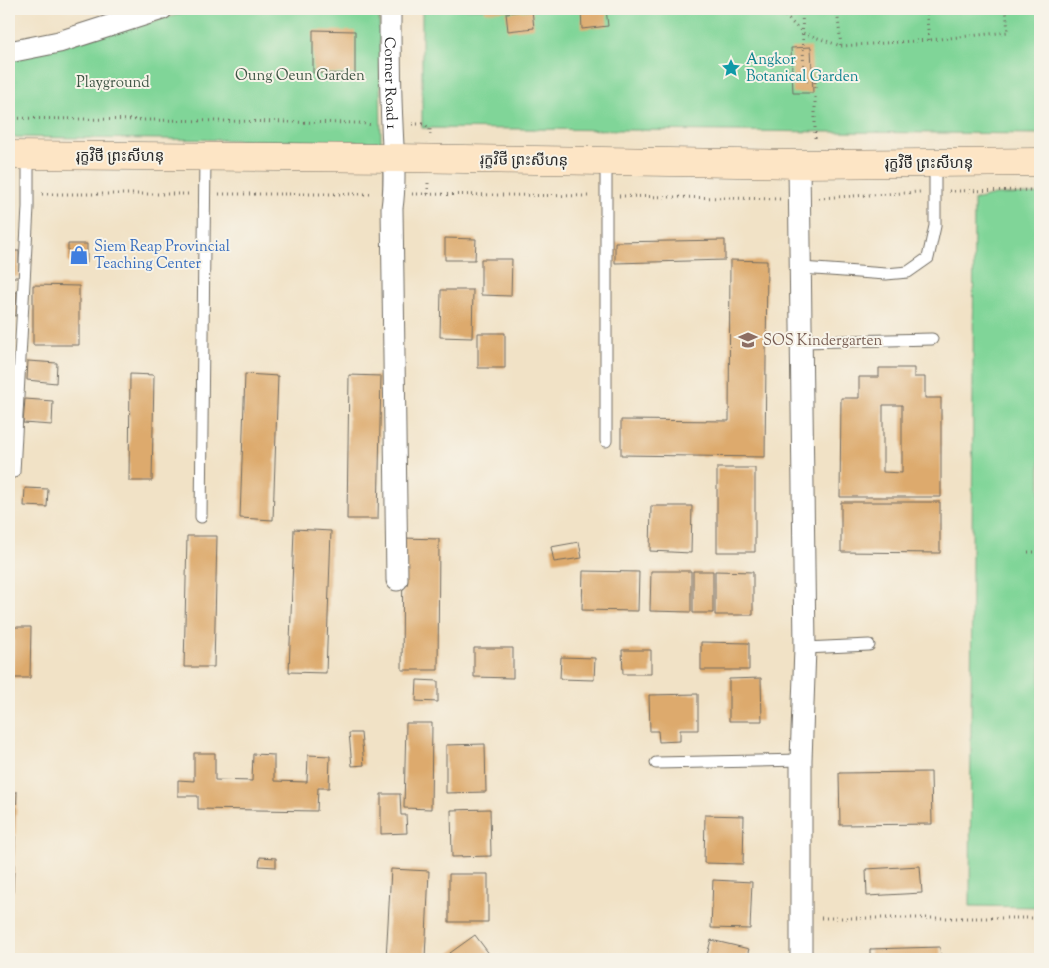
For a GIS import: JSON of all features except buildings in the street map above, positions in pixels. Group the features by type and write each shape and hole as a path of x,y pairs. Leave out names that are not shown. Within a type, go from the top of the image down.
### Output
{"street":[{"path":"9,52 59,42 162,9"},
{"name":"Corner Road 1","path":"390,9 392,125 395,158 395,184 392,208 398,580"},
{"path":"801,959 801,760 805,648 801,268 807,154"},
{"name":"រុក្ខវិថី ព្រះសីហនុ","path":"18,155 429,158 606,162 807,154 935,162 1040,162"}],"lane":[{"path":"14,472 28,207 18,155"},
{"path":"201,517 205,156"},
{"path":"606,162 606,441"},
{"path":"801,268 886,274 908,272 928,258 935,226 935,162"},
{"path":"802,342 932,339"},
{"path":"805,648 869,645"},
{"path":"656,763 801,760"}],"path":[{"path":"778,9 803,33 841,46 1008,32 1006,9"},
{"path":"802,9 804,81 815,80 807,154"},
{"path":"837,9 841,46"},
{"path":"926,9 929,40"},
{"path":"9,118 424,124 430,129 428,194"},
{"path":"1028,552 1040,552"},
{"path":"801,918 1040,918"}],"green space":[{"name":"Oung Oeun Garden","path":"192,9 379,9 381,142 9,137 9,60 177,15"},
{"name":"Angkor Botanical Garden","path":"422,9 1040,9 1040,134 422,128"},
{"path":"1040,194 1040,907 970,906 974,200 995,195"}],"place":[{"name":"Angkor Botanical Garden","path":"731,68"},
{"name":"Siem Reap Provincial Teaching Center","path":"79,255"},
{"name":"SOS Kindergarten","path":"748,340"}],"park label":[{"name":"Playground","path":"113,82"}]}
